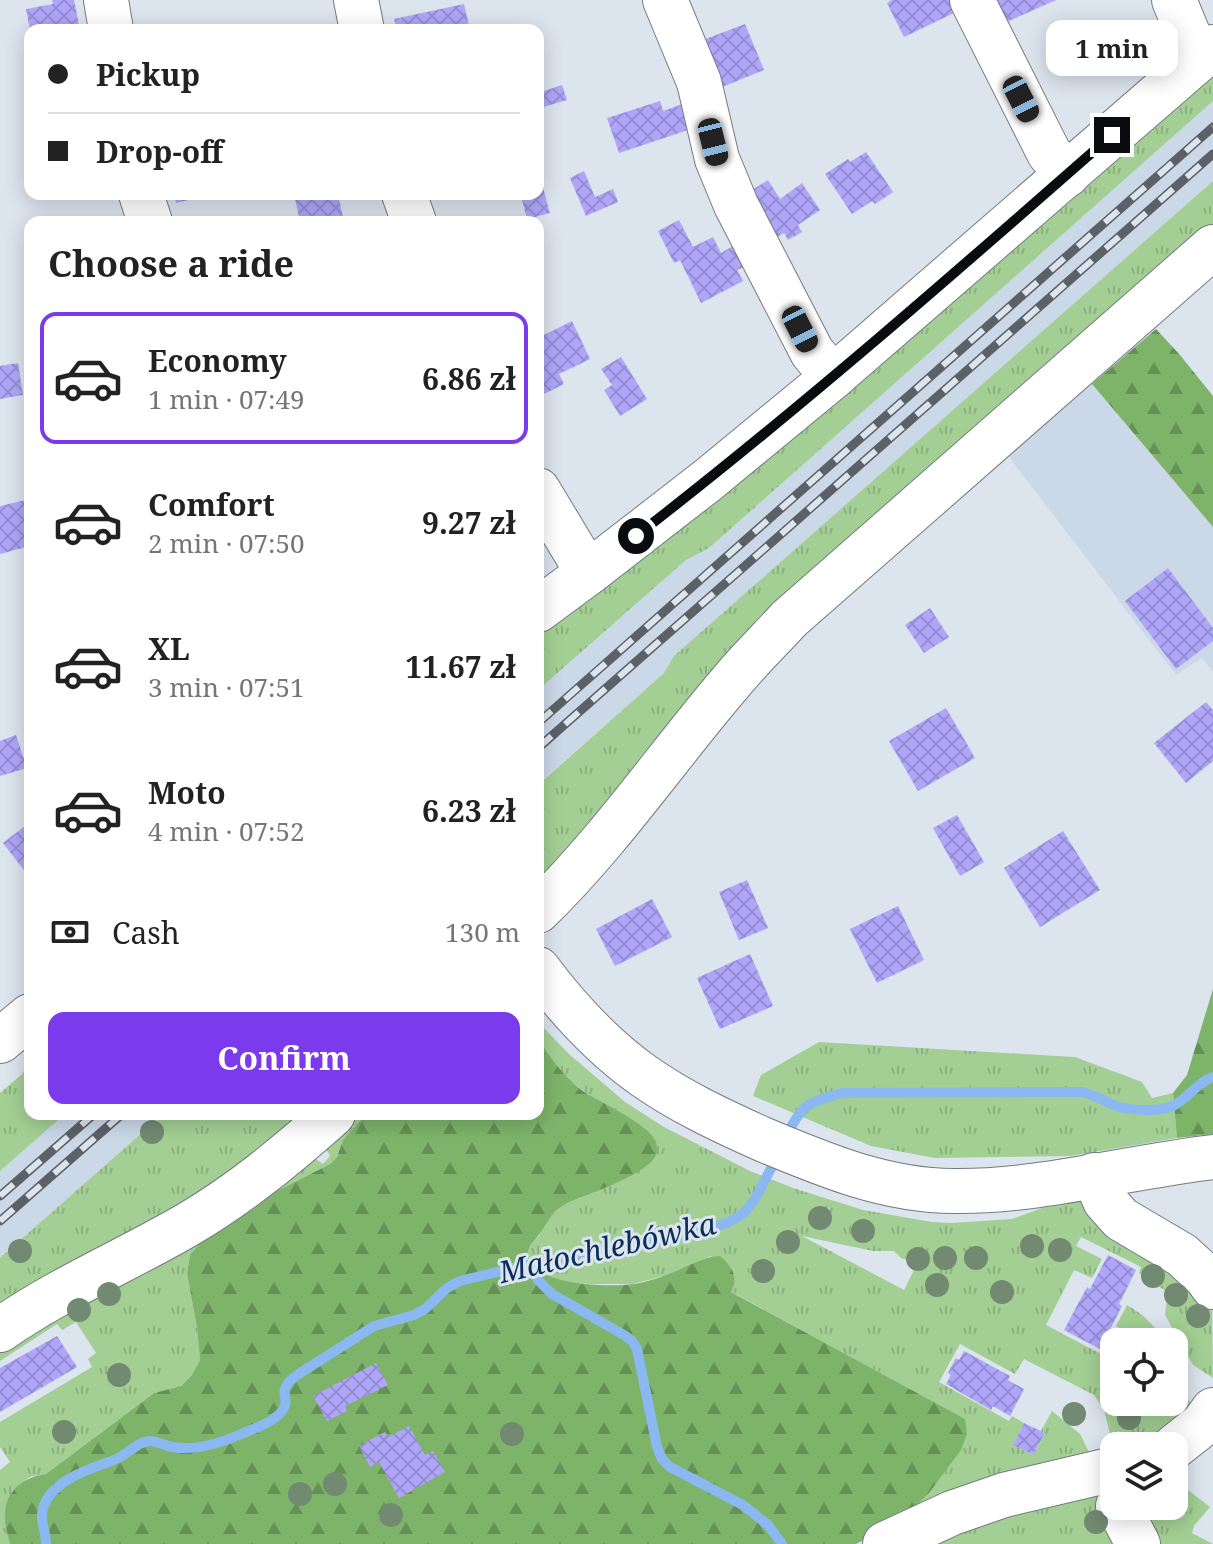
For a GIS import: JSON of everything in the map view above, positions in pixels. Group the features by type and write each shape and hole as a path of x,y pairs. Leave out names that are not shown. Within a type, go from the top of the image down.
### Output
{"street":[{"path":"106,0 110,24"},
{"path":"356,0 361,24"},
{"path":"665,0 699,82 717,159 736,205 812,352 833,377"},
{"path":"972,0 1049,153 1067,175"},
{"path":"544,606 708,480 833,377 1208,52 1188,34 1174,0"},
{"path":"544,905 612,831 732,681 789,619 1213,247"},
{"path":"544,500 588,573"},
{"path":"544,977 561,1000 596,1036 642,1075 673,1095 738,1128 818,1163 857,1176 905,1188 997,1190 1213,1157"},
{"path":"0,1041 24,1021"},
{"path":"0,1330 224,1202 326,1120"},
{"path":"1094,1175 1105,1201 1121,1219 1182,1255 1213,1287"},
{"path":"1188,1436 1203,1424 1213,1410"},
{"path":"885,1544 952,1513 1004,1495 1100,1487"},
{"path":"1128,1520 1138,1544"}],"shaded area":[{"path":"1213,101 1213,181 675,656 664,673 544,779 544,685 686,560 709,548"},
{"path":"1092,384 1213,527 1213,672 1202,658 1176,675 1009,457"},
{"path":"58,1120 159,1120 0,1258 0,1171"}],"green space":[{"path":"1213,69 1213,101 709,548 686,560 544,685 544,628 683,524"},
{"path":"1213,181 1213,231 621,791 544,874 544,780 664,673 674,656"},
{"path":"1156,329 1213,396 1213,527 1092,384"},
{"path":"1213,989 1213,1134 1177,1138 1173,1093 1187,1075"},
{"path":"544,1028 625,1102 664,1127 750,1171 863,1210 932,1222 1012,1219 1045,1207 1062,1205 1060,1194 1078,1195 1169,1263 1212,1306 1213,1378 1193,1365 1188,1356 1188,1328 1172,1328 1165,1315 1170,1294 1139,1273 1141,1267 1081,1237 1076,1246 1102,1259 1092,1278 1074,1270 1046,1325 1100,1353 1100,1404 1094,1395 1024,1359 1015,1374 960,1344 939,1382 1009,1421 1012,1416 1024,1423 1013,1445 1033,1455 1045,1434 1041,1431 1052,1411 1080,1434 1093,1460 899,1522 964,1419 730,1291 711,1256 668,1275 633,1284 560,1282 536,1269 527,1256 528,1247 539,1236 546,1221 561,1206 632,1175 644,1128 584,1092 558,1069 544,1049","holes":["802,1236 873,1251 894,1251 901,1258 917,1264 904,1290"]},
{"path":"819,1042 1075,1057 1142,1082 1152,1098 1173,1093 1177,1138 1071,1156 935,1158 871,1146 753,1096 761,1075"},
{"path":"544,1047 580,1089 650,1133 656,1141 657,1152 652,1160 631,1176 559,1208 529,1248 532,1264 543,1273 568,1282 624,1285 652,1280 701,1260 720,1256 733,1272 731,1292 965,1419 967,1434 961,1450 929,1493 899,1522 856,1544 10,1544 5,1509 16,1487 46,1474 154,1393 181,1386 192,1375 200,1360 187,1273 190,1255 201,1242 277,1191 330,1164 337,1157 343,1140 361,1120 544,1120"},
{"path":"24,1071 24,1120 58,1120 0,1171 0,1093"},
{"path":"159,1120 306,1120 249,1163 220,1177 169,1217 0,1314 0,1258"},
{"path":"342,1120 361,1120 343,1140 337,1157 330,1164 277,1191 201,1242 190,1255 187,1273 200,1360 192,1375 181,1386 154,1393 46,1474 30,1477 12,1491 5,1518 10,1544 0,1544 0,1470 10,1462 0,1447 0,1422 92,1367 88,1359 96,1353 76,1322 62,1330 57,1324 0,1361 0,1344 307,1153 323,1164 330,1156 324,1144"},
{"path":"1127,1305 1155,1328 1119,1328 1116,1326"},
{"path":"1188,1399 1196,1410 1171,1432 1110,1432 1106,1416 1188,1416"},
{"path":"1188,1490 1210,1507 1192,1533 1213,1544 1146,1544 1133,1520 1188,1520"},
{"path":"1100,1492 1100,1520 1117,1520 1131,1544 932,1544 994,1521"}],"building":[{"path":"52,0 74,0 79,24 29,24 26,9 53,4"},
{"path":"892,0 952,0 958,11 904,37 887,3"},
{"path":"992,0 1056,0 1002,24"},
{"path":"464,4 469,24 395,24 394,19"},
{"path":"745,24 764,70 722,87 703,40"},
{"path":"562,85 567,100 544,107 544,91"},
{"path":"660,101 663,111 691,101 700,126 619,153 607,118"},
{"path":"866,152 893,192 852,214 825,174"},
{"path":"584,171 595,197 613,189 618,202 586,216 570,178"},
{"path":"768,180 780,199 802,183 820,210 798,225 802,232 788,240 784,233 770,241 744,195"},
{"path":"544,192 550,213 526,216 522,200 544,200"},
{"path":"295,200 339,200 343,216 299,216"},
{"path":"679,220 693,247 713,237 721,253 733,246 744,267 737,270 743,281 701,303 680,260 674,263 658,231"},
{"path":"572,321 590,359 559,374 564,384 544,394 544,335"},
{"path":"621,357 647,399 620,416 604,390 612,385 601,369"},
{"path":"18,363 23,395 0,399 0,366"},
{"path":"24,500 24,548 0,554 0,506"},
{"path":"1168,568 1213,628 1213,641 1176,669 1125,601"},
{"path":"930,608 949,637 924,653 905,625"},
{"path":"1206,702 1213,710 1213,761 1186,783 1154,743"},
{"path":"946,708 975,758 918,791 889,741"},
{"path":"16,735 24,769 0,776 0,741"},
{"path":"957,815 984,862 960,876 933,828"},
{"path":"24,827 24,870 3,843"},
{"path":"1063,831 1100,890 1040,927 1004,868"},
{"path":"747,880 768,928 739,940 719,892"},
{"path":"652,899 672,937 615,966 596,929"},
{"path":"898,906 924,960 877,983 850,929"},
{"path":"750,954 773,1006 720,1029 697,978"},
{"path":"1108,1255 1136,1270 1111,1328 1100,1328 1100,1349 1064,1330 1087,1287 1090,1289"},
{"path":"57,1336 77,1367 0,1412 0,1368"},
{"path":"964,1351 1010,1376 1008,1380 1024,1389 1010,1416 993,1406 991,1410 946,1384 956,1358 959,1360"},
{"path":"376,1363 388,1385 345,1406 347,1411 327,1421 313,1396"},
{"path":"1024,1423 1045,1433 1033,1455 1013,1445"},
{"path":"409,1426 425,1455 433,1451 445,1472 399,1498 379,1462 370,1467 359,1446 385,1432 388,1437"}],"waterway":[{"name":"Małochlebówka","path":"786,1137 807,1106 842,1093 1083,1092 1118,1106 1151,1110 1173,1106 1213,1077"},
{"name":"Małochlebówka","path":"46,1544 42,1517 45,1503 69,1479 117,1459 144,1442 181,1448 198,1447 224,1441 268,1422 282,1411 286,1402 286,1386 297,1375 374,1326 425,1309 447,1288 460,1281 530,1264 685,1235 727,1223 744,1213 755,1199 778,1155"},
{"path":"530,1264 538,1280 552,1294 632,1341 637,1349 662,1459 670,1467 743,1505 768,1525 782,1544"}],"railway":[{"path":"544,718 1213,127"},
{"path":"544,743 1213,154"},
{"path":"0,1196 87,1120"},
{"path":"0,1221 115,1120"}],"route":[{"path":"636,536 833,377 1112,135"}]}
